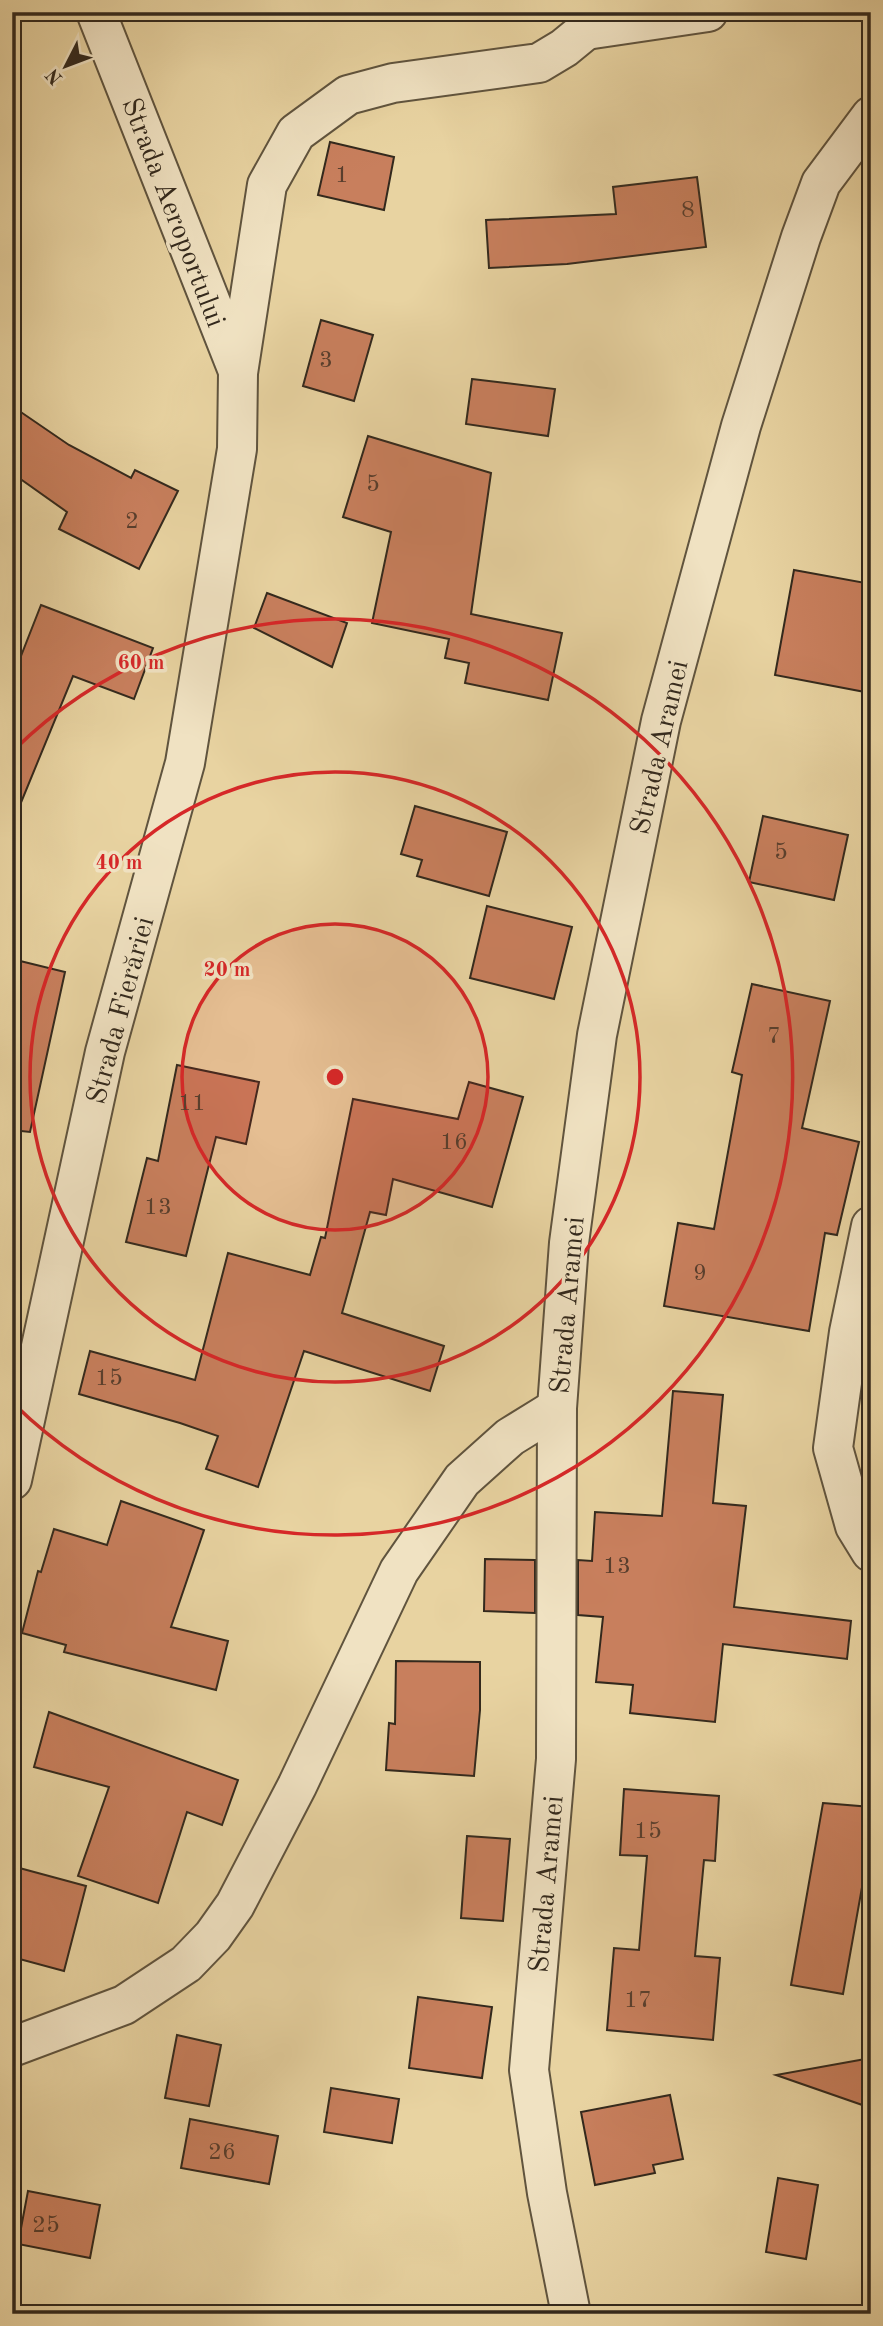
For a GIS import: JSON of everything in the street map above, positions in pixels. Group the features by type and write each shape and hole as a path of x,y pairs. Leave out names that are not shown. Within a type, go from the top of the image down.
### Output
{"street":[{"name":"Strada Aeroportului","path":"96,12 238,373"},
{"path":"238,373 267,185 296,133 348,95 393,83 539,63 592,21 708,12"},
{"name":"Strada Aramei","path":"571,2314 547,2193 529,2070 556,1759 557,1408 569,1243 597,1035 661,721 741,426 801,237 821,183 871,117"},
{"name":"Strada Fierăriei","path":"12,1480 105,1052 186,763 237,449 238,373"},
{"path":"871,1227 849,1332 833,1448 855,1526 871,1552"},
{"name":"Strada Aramei","path":"12,2048 124,2005 186,1964 213,1936 235,1905 297,1786 398,1571 462,1480 510,1437 557,1408"}],"building":[{"path":"330,142 394,157 384,210 318,195"},
{"path":"697,177 706,247 567,264 489,268 486,220 616,214 613,187"},
{"path":"321,320 373,335 354,401 303,386"},
{"path":"472,379 555,389 548,436 466,424"},
{"path":"12,406 69,445 131,478 135,470 178,491 139,569 59,529 67,512 12,473"},
{"path":"368,436 491,473 471,614 562,633 548,700 465,683 469,663 445,658 449,639 372,623 391,532 343,517"},
{"path":"794,570 871,584 871,658 865,692 775,675"},
{"path":"267,593 347,623 332,667 254,628"},
{"path":"41,605 153,648 134,699 73,676 13,822 12,679"},
{"path":"415,806 507,832 489,896 417,876 422,860 401,854"},
{"path":"763,816 848,835 834,900 749,882"},
{"path":"487,906 572,927 554,999 470,978"},
{"path":"12,959 65,972 30,1132 12,1130"},
{"path":"752,984 830,1001 802,1128 859,1142 837,1235 825,1233 809,1331 664,1306 678,1223 714,1229 742,1075 732,1072"},
{"path":"177,1065 259,1082 246,1144 216,1137 186,1256 126,1242 147,1158 158,1161"},
{"path":"469,1082 523,1097 492,1207 393,1179 386,1215 370,1212 342,1313 444,1346 430,1391 304,1351 258,1487 206,1469 218,1436 79,1394 90,1351 195,1380 228,1253 310,1275 321,1237 325,1238 353,1099 458,1119"},
{"path":"673,1391 723,1395 713,1503 746,1506 734,1607 851,1621 847,1659 723,1644 715,1722 630,1713 633,1685 596,1682 603,1617 578,1615 578,1560 592,1561 595,1512 662,1516"},
{"path":"121,1501 204,1530 171,1627 228,1641 216,1690 64,1652 66,1645 22,1633 38,1571 41,1572 54,1529 107,1545"},
{"path":"485,1559 535,1560 535,1613 484,1611"},
{"path":"396,1661 480,1662 480,1710 474,1776 386,1770 389,1723 395,1724"},
{"path":"49,1712 238,1780 222,1825 187,1812 158,1903 78,1876 109,1787 34,1767"},
{"path":"624,1789 719,1796 715,1861 704,1860 695,1956 720,1958 713,2040 607,2030 614,1948 639,1950 647,1856 620,1855"},
{"path":"823,1803 871,1807 871,1876 864,1876 843,1994 791,1985"},
{"path":"467,1836 510,1839 503,1921 461,1918"},
{"path":"12,1866 86,1886 64,1971 12,1957"},
{"path":"418,1997 492,2007 482,2078 409,2068"},
{"path":"177,2035 221,2045 209,2106 165,2098"},
{"path":"871,2058 871,2108 776,2075"},
{"path":"331,2088 399,2099 392,2143 324,2132"},
{"path":"670,2095 683,2159 653,2165 655,2173 595,2185 581,2112"},
{"path":"190,2119 278,2136 269,2184 181,2168"},
{"path":"778,2178 818,2185 806,2259 766,2252"},
{"path":"28,2191 100,2205 90,2258 18,2244"}]}
